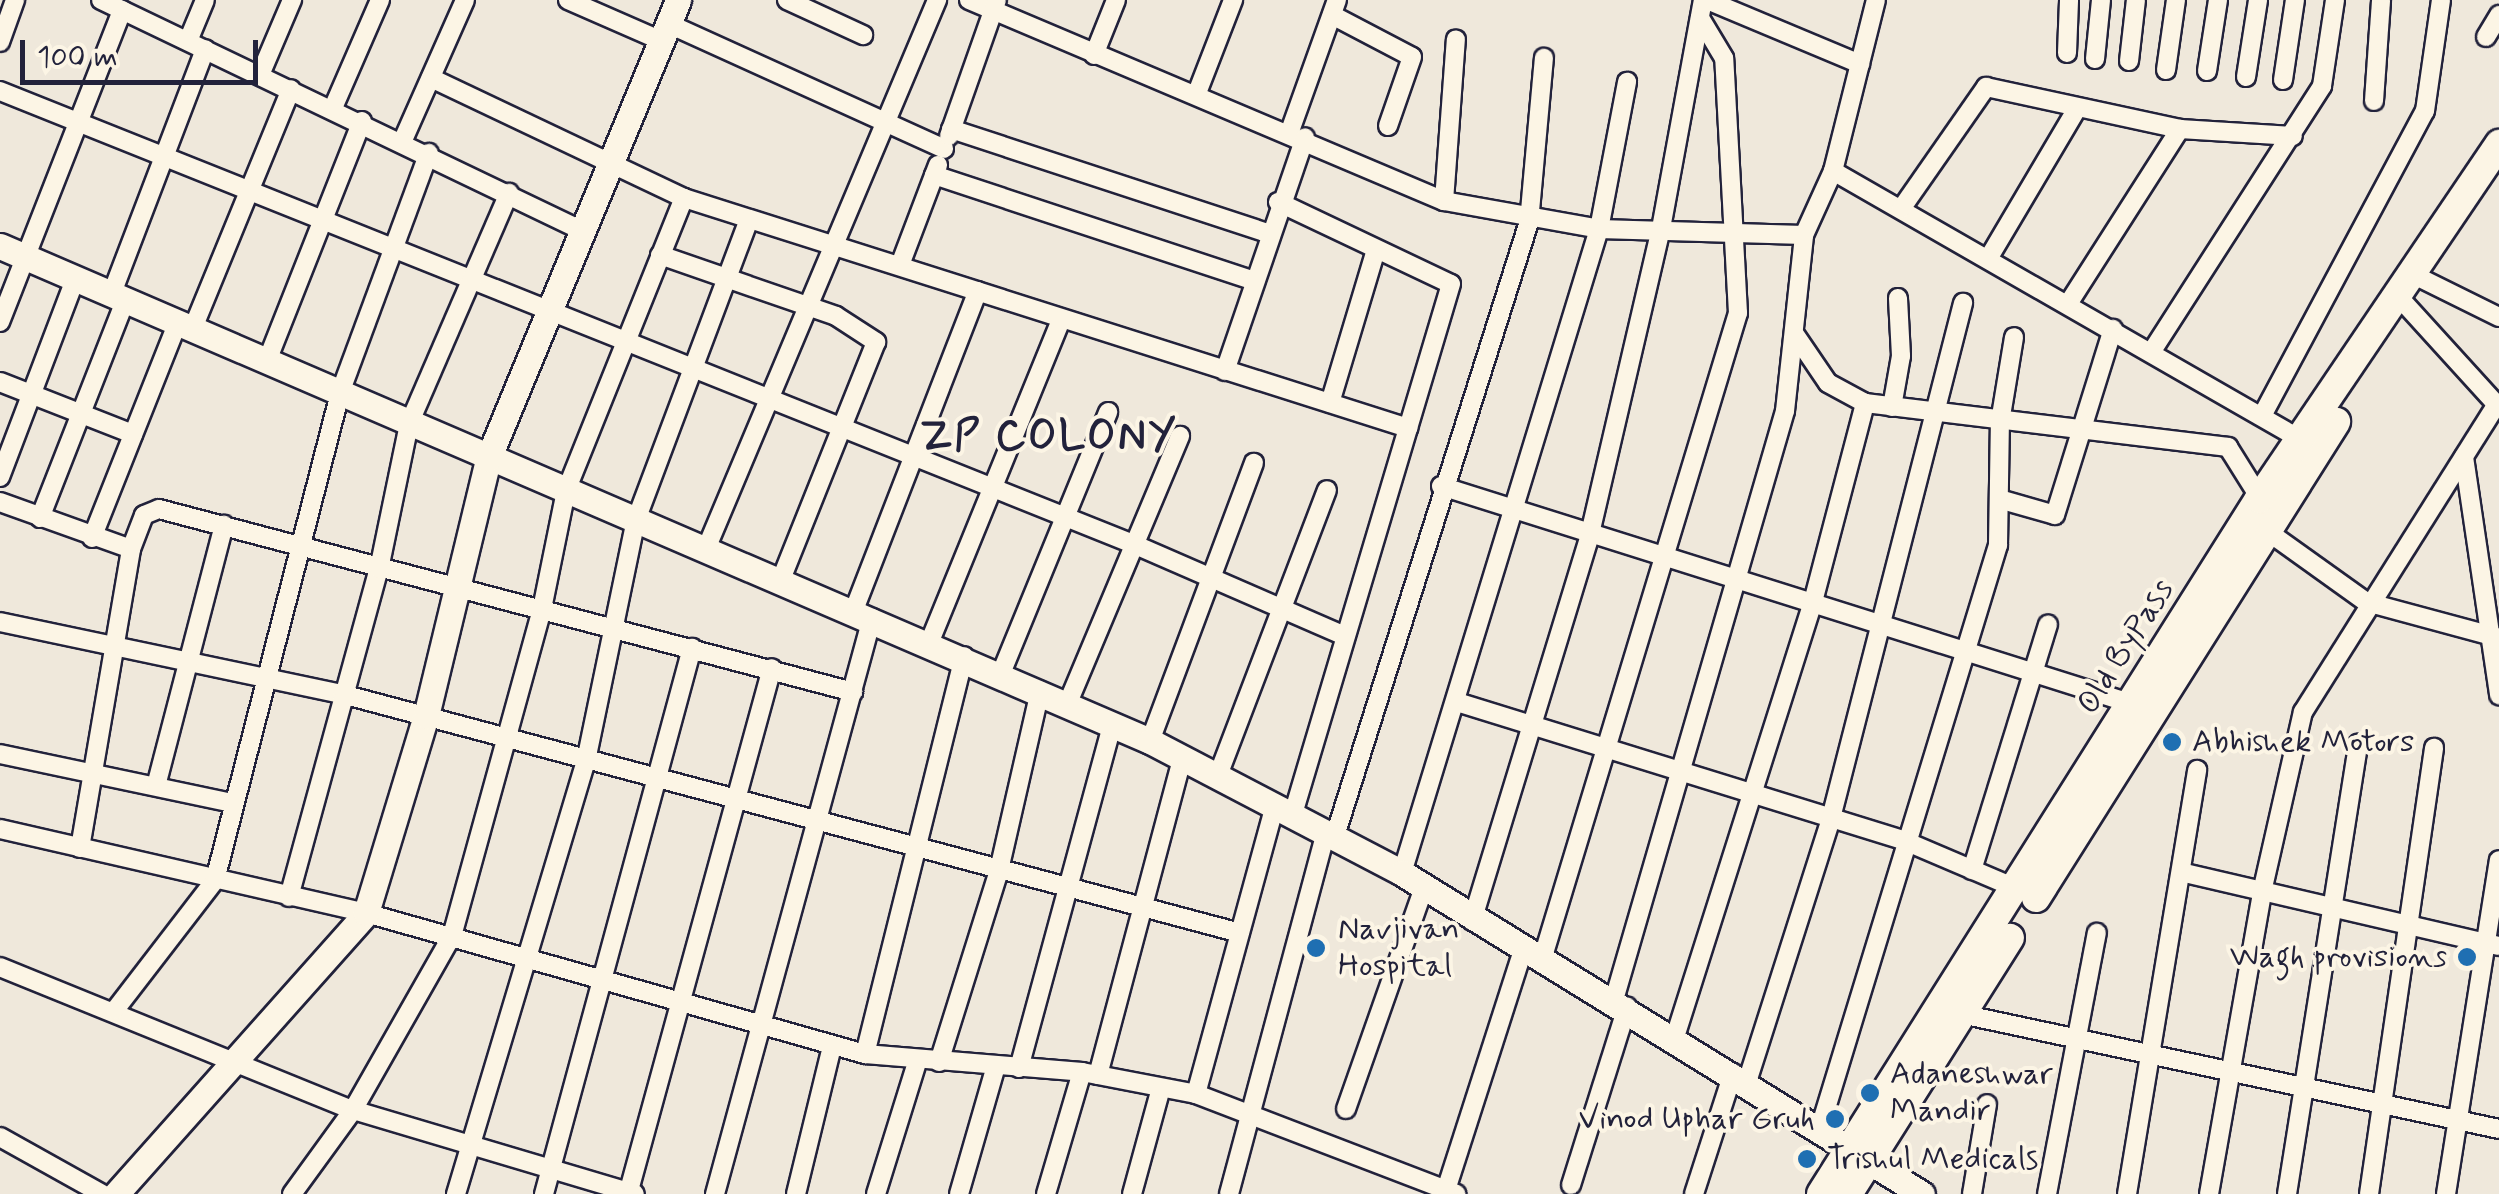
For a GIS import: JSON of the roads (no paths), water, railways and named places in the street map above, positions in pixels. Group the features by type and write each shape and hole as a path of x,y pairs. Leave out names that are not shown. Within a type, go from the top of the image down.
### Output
{"main road":[{"path":"116,1194 229,1060 366,913 426,716 488,459 548,307 670,22"},
{"name":"Old ByPass","path":"1820,1194 1861,1154 2263,516 2412,289 2499,144"},
{"name":"Old ByPass","path":"2412,289 2499,169"},
{"path":"0,246 488,459 1002,671 1150,742 1402,873 1472,921 1621,1003 1922,1194"},
{"name":"Old ByPass","path":"1848,1194 1861,1154"}],"street":[{"path":"0,42 15,0"},
{"path":"40,518 80,415 165,155 197,46 205,0"},
{"path":"260,75 292,0"},
{"path":"333,108 380,0"},
{"path":"403,140 465,0"},
{"path":"568,0 670,22 944,149"},
{"path":"787,0 862,35"},
{"path":"706,549 768,397 839,247 937,0"},
{"path":"969,0 996,5 1094,55 1298,134 1444,201 1529,222 1599,229 1738,237 1804,236"},
{"path":"1094,55 1116,0"},
{"path":"1197,93 1233,0"},
{"path":"1572,1185 1677,771 1785,410 1804,236 1833,171 1876,0"},
{"path":"2066,53 2069,0"},
{"path":"2095,59 2101,0"},
{"path":"2129,61 2136,0"},
{"path":"2166,70 2176,0"},
{"path":"2208,71 2218,0"},
{"path":"2246,77 2258,0"},
{"path":"2283,80 2295,0"},
{"path":"2152,351 2322,86 2335,0"},
{"path":"2374,101 2381,0"},
{"path":"2263,414 2425,111 2441,0"},
{"path":"0,322 80,121 113,4 403,140 583,231"},
{"path":"900,265 996,5"},
{"path":"1704,6 1860,64"},
{"path":"1472,921 1589,538 1660,234 1704,6"},
{"path":"0,830 366,913 604,980 760,1030 865,1054 1090,1074 1196,1094 1451,1192 1603,748 1738,313 1738,237 1724,58 1704,6"},
{"path":"1226,371 1334,8 1412,57 1388,126"},
{"path":"2486,37 2499,14"},
{"path":"1444,201 1456,39"},
{"path":"1229,1194 1245,1112 1441,486 1529,222 1544,58"},
{"path":"431,78 684,198 1408,428"},
{"path":"1402,873 1599,229 1627,82"},
{"path":"1901,209 1986,87 2076,110 2180,129 2293,136"},
{"path":"92,538 133,434 251,189 291,89"},
{"path":"0,90 1138,546 1345,636"},
{"path":"1988,258 2076,110"},
{"path":"267,361 362,121"},
{"path":"951,129 1267,232"},
{"path":"2068,304 2180,129"},
{"path":"115,1010 215,880 262,677 340,393 429,153"},
{"path":"1833,171 2263,414 2310,445"},
{"path":"934,175 1254,281"},
{"path":"289,896 379,569 409,424 509,193"},
{"path":"292,1194 353,1110 452,936 542,609 566,491 623,340 684,198"},
{"path":"1196,1094 1240,933 1345,636 1451,284 1374,254 1278,202"},
{"path":"456,1194 532,961 587,756 617,632 636,520 749,220"},
{"path":"1330,402 1374,254"},
{"path":"660,255 811,308 876,342 781,580"},
{"path":"0,477 76,277"},
{"path":"2412,289 2499,318"},
{"path":"2209,1194 2262,892 2303,712 2366,602 2498,406 2412,289"},
{"path":"715,1194 852,692 863,614 978,292"},
{"path":"1892,408 1901,356 1898,298"},
{"path":"1694,1194 1740,1078 1831,818 1940,416 1964,302"},
{"path":"930,642 1062,320"},
{"path":"1998,499 2055,515 2078,428 2112,329"},
{"path":"1794,333 1828,383 1865,403 1940,416 2078,428 2228,448 2263,516 2366,602 2494,639"},
{"path":"1820,1128 1998,545 2000,422 2014,337"},
{"path":"0,382 133,434"},
{"path":"1676,1038 1814,598 1865,403"},
{"path":"1002,671 1108,412"},
{"path":"1067,705 1138,546 1180,436"},
{"path":"2464,457 2494,639 2499,694"},
{"path":"1150,742 1254,463"},
{"path":"1441,486 1589,538 1661,554 1814,598 2142,707"},
{"path":"1217,778 1328,490"},
{"path":"0,502 131,549"},
{"path":"80,848 131,549 151,510 224,525 852,692"},
{"path":"156,786 224,525"},
{"path":"0,622 190,657 342,694 587,756 817,822 914,844 1240,933"},
{"path":"1972,870 2030,671 2048,625"},
{"path":"544,1194 692,648"},
{"path":"865,1054 914,844 964,656"},
{"path":"0,967 115,1010 353,1110 550,1174 631,1193 772,668"},
{"path":"940,1062 999,870 1040,691"},
{"path":"1457,702 1905,841 2027,894"},
{"path":"1020,1068 1112,725"},
{"path":"2286,1194 2308,1088 2358,744"},
{"path":"2369,1194 2386,1105 2434,748"},
{"path":"0,754 234,803"},
{"path":"1046,1194 1149,906 1182,759"},
{"path":"2127,1194 2156,1054 2198,770"},
{"path":"2446,1194 2492,944 2499,860"},
{"path":"2185,873 2492,944"},
{"path":"1346,1110 1424,888"},
{"path":"2047,1194 2096,933"},
{"path":"1952,1012 2499,1129"},
{"path":"796,1194 832,1046"},
{"path":"876,1194 918,1059"},
{"path":"959,1194 996,1066"},
{"path":"1132,1194 1161,1088"},
{"path":"1972,1194 1988,1104"},
{"path":"0,1137 102,1194"}],"place":[{"name":"Abhishek Motors","path":"2172,742"},
{"name":"Navjivan Hospital","path":"1316,948"},
{"name":"Wagh provisions","path":"2467,957"},
{"name":"Adaneshwar Mandir","path":"1870,1093"},
{"name":"Vinod Uphar Gruh","path":"1835,1119"},
{"name":"Trishul Medicals","path":"1807,1159"}],"district":[{"name":"ZP COLONY","path":"1049,438"}]}
